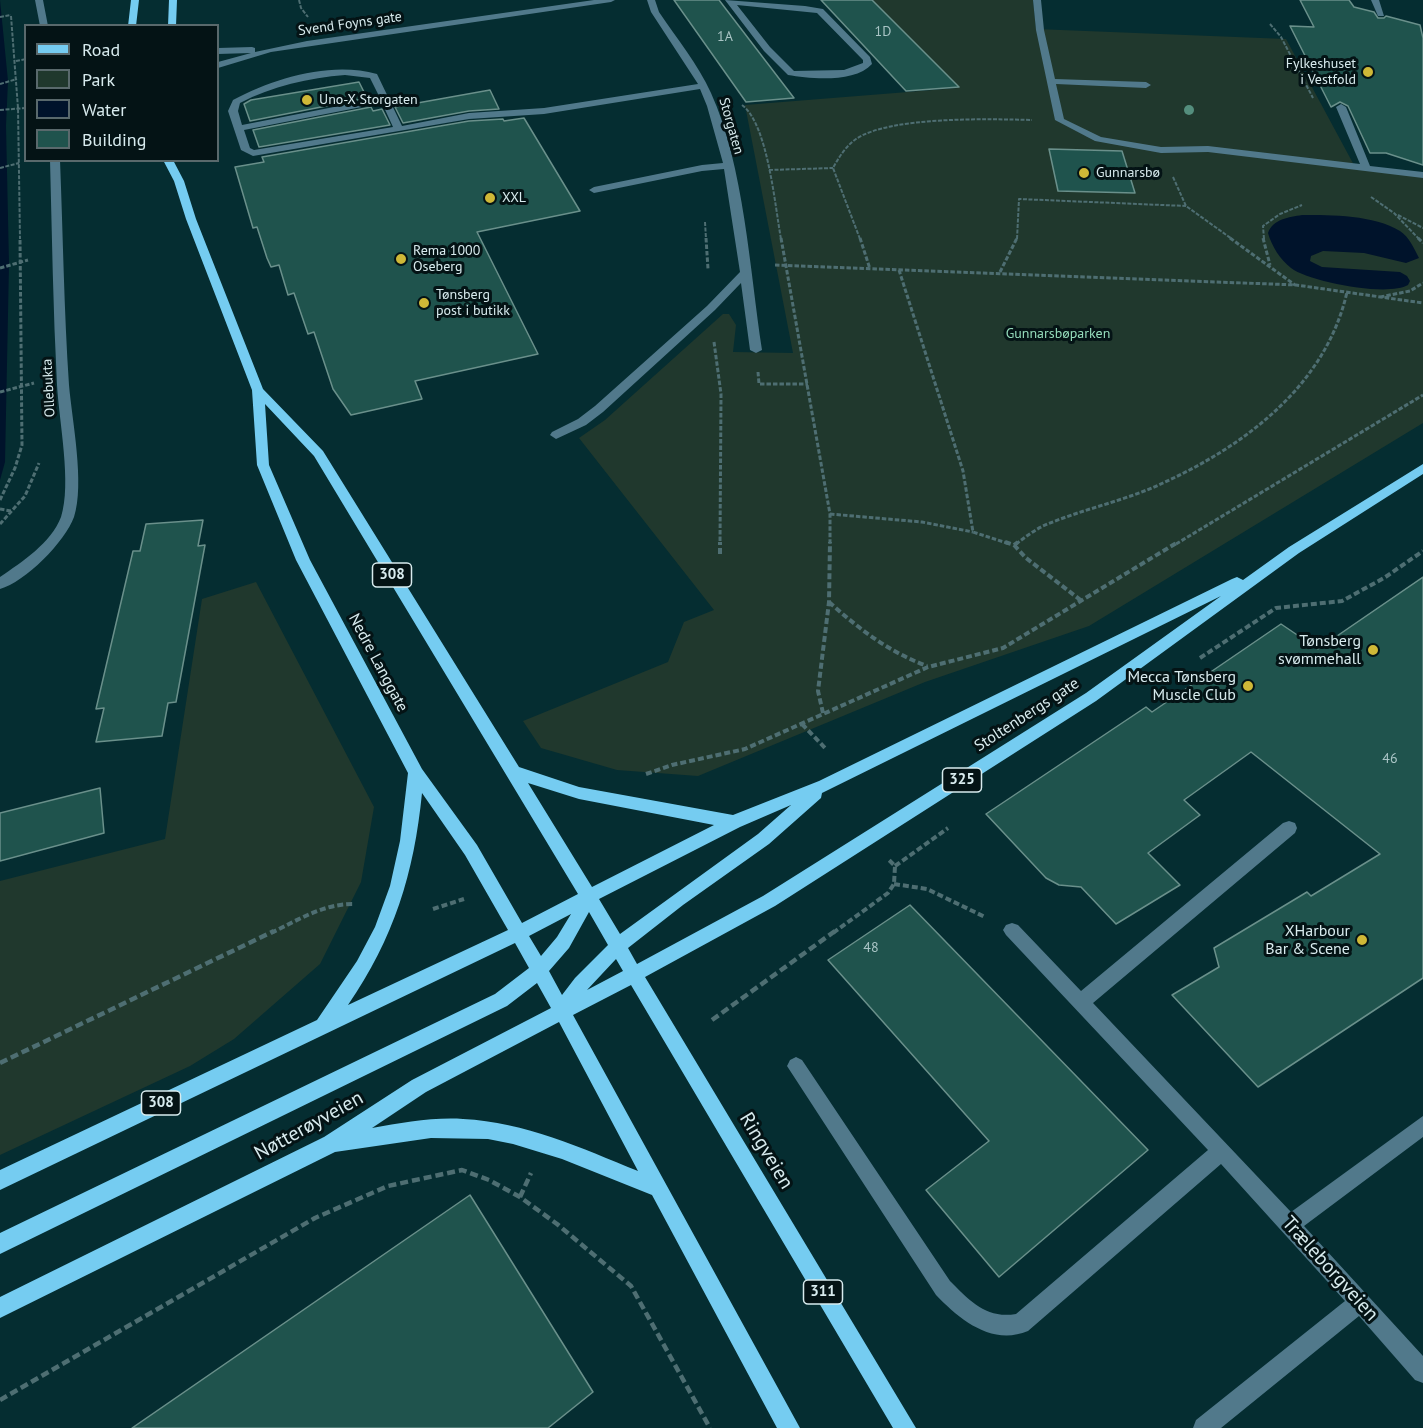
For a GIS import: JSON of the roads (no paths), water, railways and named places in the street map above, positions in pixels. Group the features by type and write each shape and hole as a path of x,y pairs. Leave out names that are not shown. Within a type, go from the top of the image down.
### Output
{"main road":[{"path":"132,24 135,0"},
{"path":"172,24 173,0"},
{"name":"Nedre Langgate","path":"169,162 179,181 191,219 258,390 263,465 281,510 331,614 416,773 471,850 518,933"},
{"name":"Nedre Langgate","path":"179,181 180,162"},
{"name":"Nedre Langgate","path":"258,390 319,454 588,897"},
{"name":"Stoltenbergs gate","path":"1410,475 1423,461"},
{"name":"Stoltenbergs gate","path":"634,974 769,901 1091,697 1275,563 1423,468"},
{"name":"Stoltenbergs gate","path":"518,933 734,822 825,785 1275,563"},
{"path":"512,771 579,793 734,822"},
{"name":"308","path":"322,1027 352,988 373,950 391,907 404,865 416,773"},
{"name":"Stoltenbergs gate","path":"561,1011 579,985 646,921 758,843 825,785"},
{"name":"Ringveien","path":"588,897 904,1428"},
{"name":"Nøtterøyveien","path":"0,1244 501,1000 540,971 574,928 588,897"},
{"path":"518,933 789,1428"},
{"name":"308","path":"0,1180 518,933"},
{"name":"Nøtterøyveien","path":"0,1308 331,1144 419,1086 634,974"},
{"path":"331,1144 433,1128 487,1130 539,1142 658,1188"}],"street":[{"path":"39,0 44,24"},
{"name":"Svend Foyns gate","path":"219,51 270,50 611,0"},
{"name":"Storgaten","path":"651,0 655,12 712,105 741,239 756,350"},
{"path":"1037,0 1040,30 1060,120 1098,140 1161,150 1208,149 1423,175"},
{"path":"1375,0 1381,14"},
{"path":"730,1 820,11 867,59 868,64 866,68 847,72 818,75 791,73 767,49 730,1"},
{"name":"Svend Foyns gate","path":"219,65 270,50"},
{"path":"399,129 375,76 367,72 355,71 318,76 258,91 236,102 233,111 246,150 260,153 399,129 469,116 544,111 702,86"},
{"path":"1050,81 1146,85"},
{"path":"238,128 386,100"},
{"path":"1341,107 1366,167"},
{"name":"Ollebukta","path":"0,584 58,536 68,516 70,492 62,378 55,162"},
{"path":"594,190 702,168 727,166"},
{"path":"556,435 582,422 599,409 711,308 744,274"},
{"path":"1082,1002 1289,828"},
{"name":"Træleborgveien","path":"1012,930 1229,1158 1423,1372"},
{"path":"796,1066 943,1288 966,1311 1001,1327 1021,1324 1229,1158"},
{"path":"1290,1225 1423,1125"},
{"path":"1204,1428 1360,1302"}],"water":[{"path":"0,0 8,81 6,126 9,264 5,462 0,480"},
{"path":"1302,215 1365,219 1400,231 1409,240 1419,258 1406,263 1364,253 1323,251 1311,256 1310,261 1322,267 1400,272 1407,276 1410,281 1408,285 1398,288 1367,289 1331,283 1291,268 1277,252 1268,233 1270,228 1278,222"}],"place":[{"name":"Fylkeshuset i Vestfold","path":"1368,72"},
{"name":"Uno-X Storgaten","path":"307,100"},
{"name":"Gunnarsbø","path":"1084,173"},
{"name":"XXL","path":"490,198"},
{"name":"Rema 1000 Oseberg","path":"401,259"},
{"name":"Tønsberg post i butikk","path":"424,303"},
{"name":"Tønsberg svømmehall","path":"1373,650"},
{"name":"Mecca Tønsberg Muscle Club","path":"1248,686"},
{"name":"XHarbour Bar & Scene","path":"1362,940"}],"park label":[{"name":"Gunnarsbøparken","path":"1058,334"}]}
